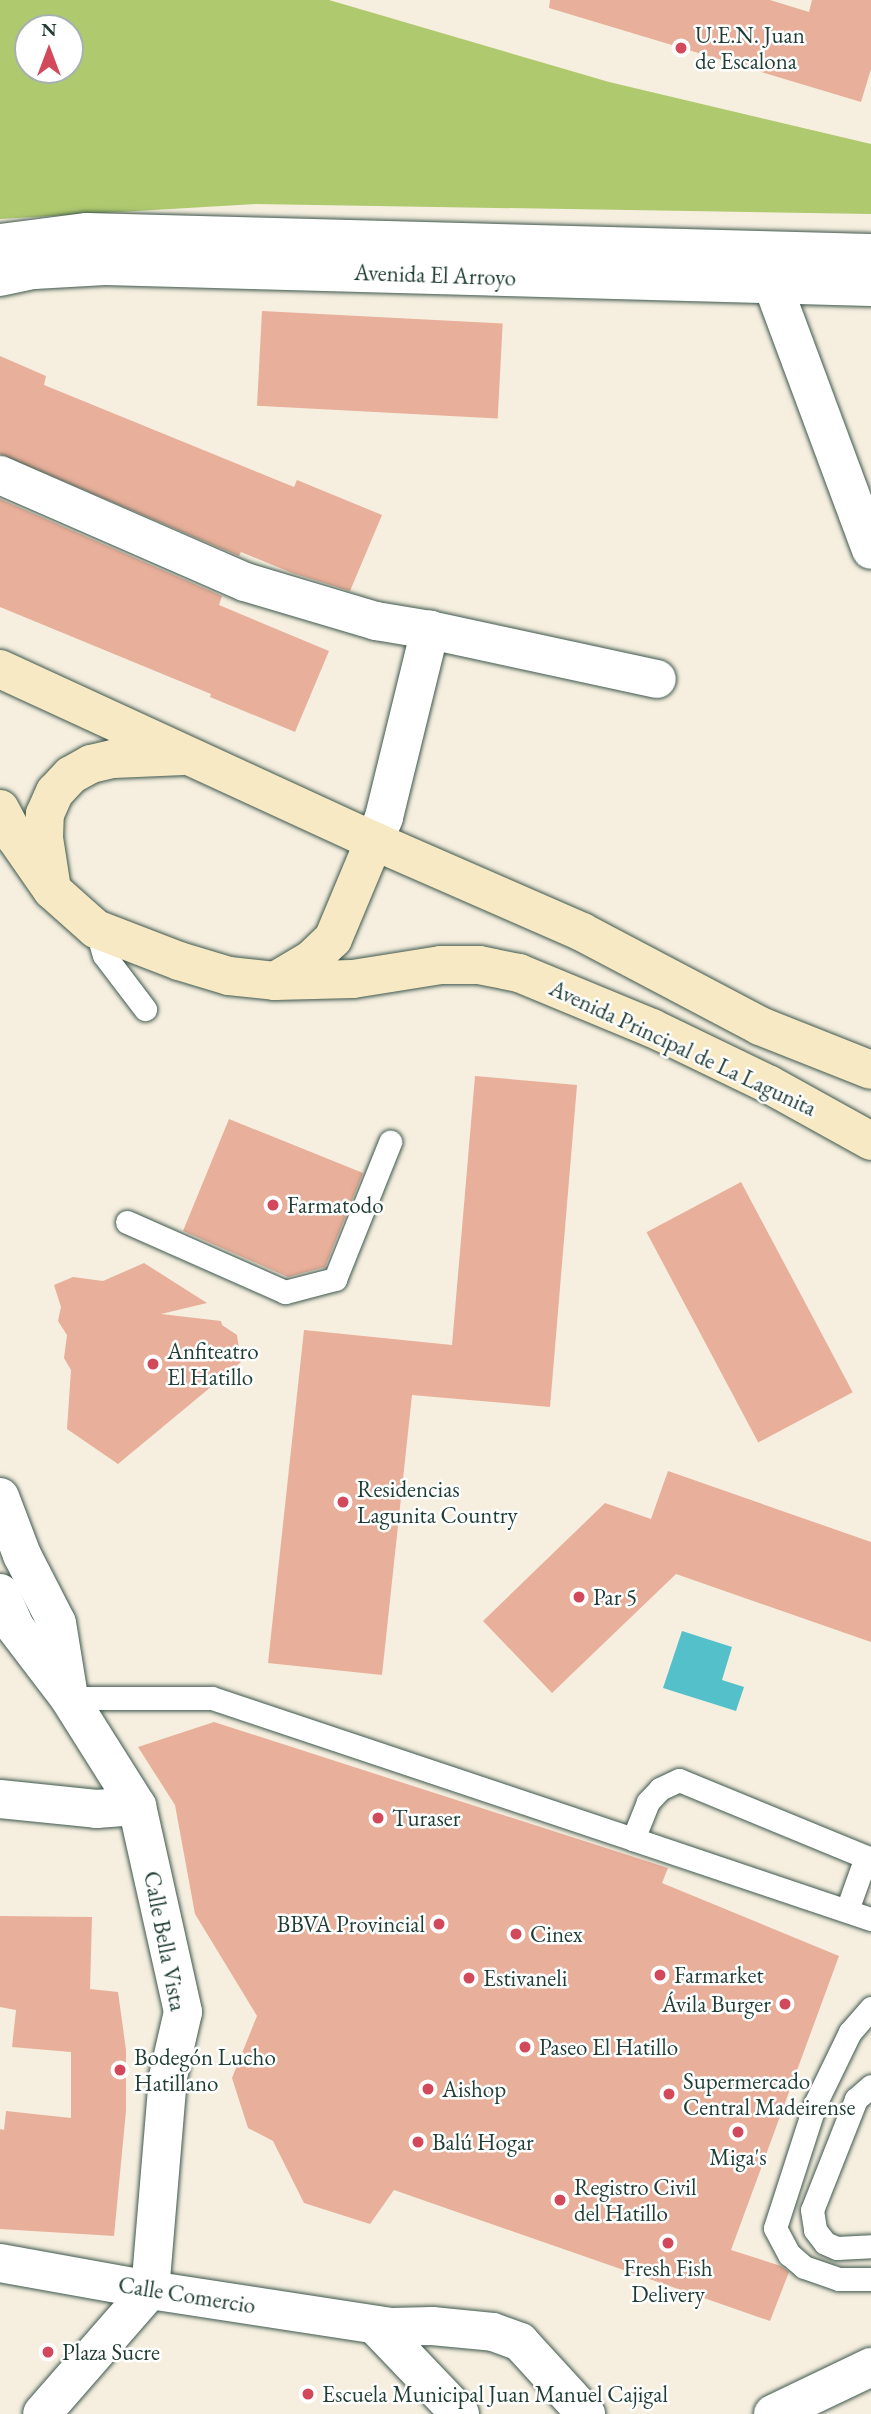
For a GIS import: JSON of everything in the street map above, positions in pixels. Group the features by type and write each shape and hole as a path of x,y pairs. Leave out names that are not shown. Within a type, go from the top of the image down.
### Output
{"street":[{"name":"Avenida El Arroyo","path":"0,243 87,233 766,267 871,287"},
{"name":"Avenida El Arroyo","path":"0,276 34,270 105,266 766,267 871,253"},
{"path":"766,267 871,550"},
{"path":"0,475 245,582 376,621 430,630 657,679"},
{"path":"275,981 312,959 333,939 384,817 430,630"},
{"path":"0,668 374,841 582,932 760,1026 871,1070"},
{"path":"52,890 44,838 45,814 55,792 71,775 91,764 113,759 190,756"},
{"name":"Avenida Principal de La Lagunita","path":"0,809 15,837 52,890 96,929 178,961 229,976 275,981 353,979 441,965 480,965 519,973 652,1028 770,1085 871,1141"},
{"path":"0,1497 22,1555 57,1623 69,1698"},
{"name":"Calle Bella Vista","path":"0,1593 15,1627 69,1698 137,1806 183,2012 169,2077 150,2290"},
{"path":"0,1799 96,1809 137,1806"},
{"name":"Calle Comercio","path":"0,2263 150,2290 374,2325 493,2332 520,2342 586,2414"},
{"path":"42,2414 150,2290"},
{"path":"374,2325 460,2414"},
{"path":"772,2414 871,2367"}],"lane":[{"path":"96,929 104,955 145,1009"},
{"path":"127,1222 285,1292 335,1279 390,1142"},
{"path":"69,1698 212,1698 871,1919"},
{"path":"633,1839 648,1802 660,1789 678,1780 868,1861 847,1910"},
{"path":"871,2008 850,2032 816,2104 775,2228 789,2253 804,2267 839,2279 871,2279"},
{"path":"834,2067 864,2093 812,2210 815,2230 825,2243 837,2248 871,2246"}],"green space":[{"path":"0,0 329,0 609,82 871,144 871,214 256,204 0,219"}],"water":[{"path":"682,1631 732,1647 722,1680 744,1687 736,1711 663,1688"}],"building":[{"path":"550,0 770,0 809,12 812,0 871,0 871,69 861,102 549,8"},
{"path":"262,311 503,324 498,418 257,406"},
{"path":"0,356 46,376 44,385 294,487 297,480 382,515 350,591 292,573 241,552 239,556 0,454"},
{"path":"0,499 222,596 219,605 329,651 295,732 210,697 211,694 0,607"},
{"path":"475,1076 577,1085 550,1407 412,1395 382,1675 268,1663 304,1330 452,1345"},
{"name":"Farmatodo","path":"229,1119 363,1173 325,1267 288,1277 183,1231"},
{"path":"741,1182 853,1392 758,1442 647,1232"},
{"name":"Anfiteatro El Hatillo","path":"144,1263 207,1303 161,1314 221,1321 222,1325 237,1335 241,1362 118,1464 67,1429 71,1370 64,1358 67,1335 58,1321 61,1307 54,1285 73,1277 103,1281"},
{"name":"Par 5","path":"668,1471 871,1542 871,1642 676,1574 552,1693 483,1621 605,1503 651,1519"},
{"name":"Paseo El Hatillo","path":"214,1722 668,1868 662,1883 839,1956 731,2250 781,2266 789,2272 770,2321 394,2190 370,2224 304,2203 273,2141 248,2128 232,2078 257,2016 195,1914 175,1805 138,1747"},
{"path":"0,1916 92,1917 90,1989 118,1992 126,2050 126,2111 114,2236 0,2229 0,2129 4,2130 6,2111 71,2118 71,2052 12,2047 16,2010 0,2007"}],"place":[{"name":"U.E.N. Juan de Escalona","path":"681,48"},
{"name":"Farmatodo","path":"273,1205"},
{"name":"Anfiteatro El Hatillo","path":"153,1364"},
{"name":"Residencias Lagunita Country","path":"343,1502"},
{"name":"Par 5","path":"579,1597"},
{"name":"Turaser","path":"378,1818"},
{"name":"BBVA Provincial","path":"439,1924"},
{"name":"Cinex","path":"516,1934"},
{"name":"Farmarket","path":"660,1975"},
{"name":"Estivaneli","path":"469,1978"},
{"name":"Ávila Burger","path":"785,2004"},
{"name":"Paseo El Hatillo","path":"525,2047"},
{"name":"Bodegón Lucho Hatillano","path":"120,2070"},
{"name":"Aishop","path":"428,2089"},
{"name":"Supermercado Central Madeirense","path":"669,2094"},
{"name":"Miga's","path":"738,2132"},
{"name":"Balú Hogar","path":"418,2142"},
{"name":"Registro Civil del Hatillo","path":"560,2200"},
{"name":"Fresh Fish Delivery","path":"668,2243"},
{"name":"Plaza Sucre","path":"48,2352"},
{"name":"Escuela Municipal Juan Manuel Cajigal","path":"308,2394"}]}
